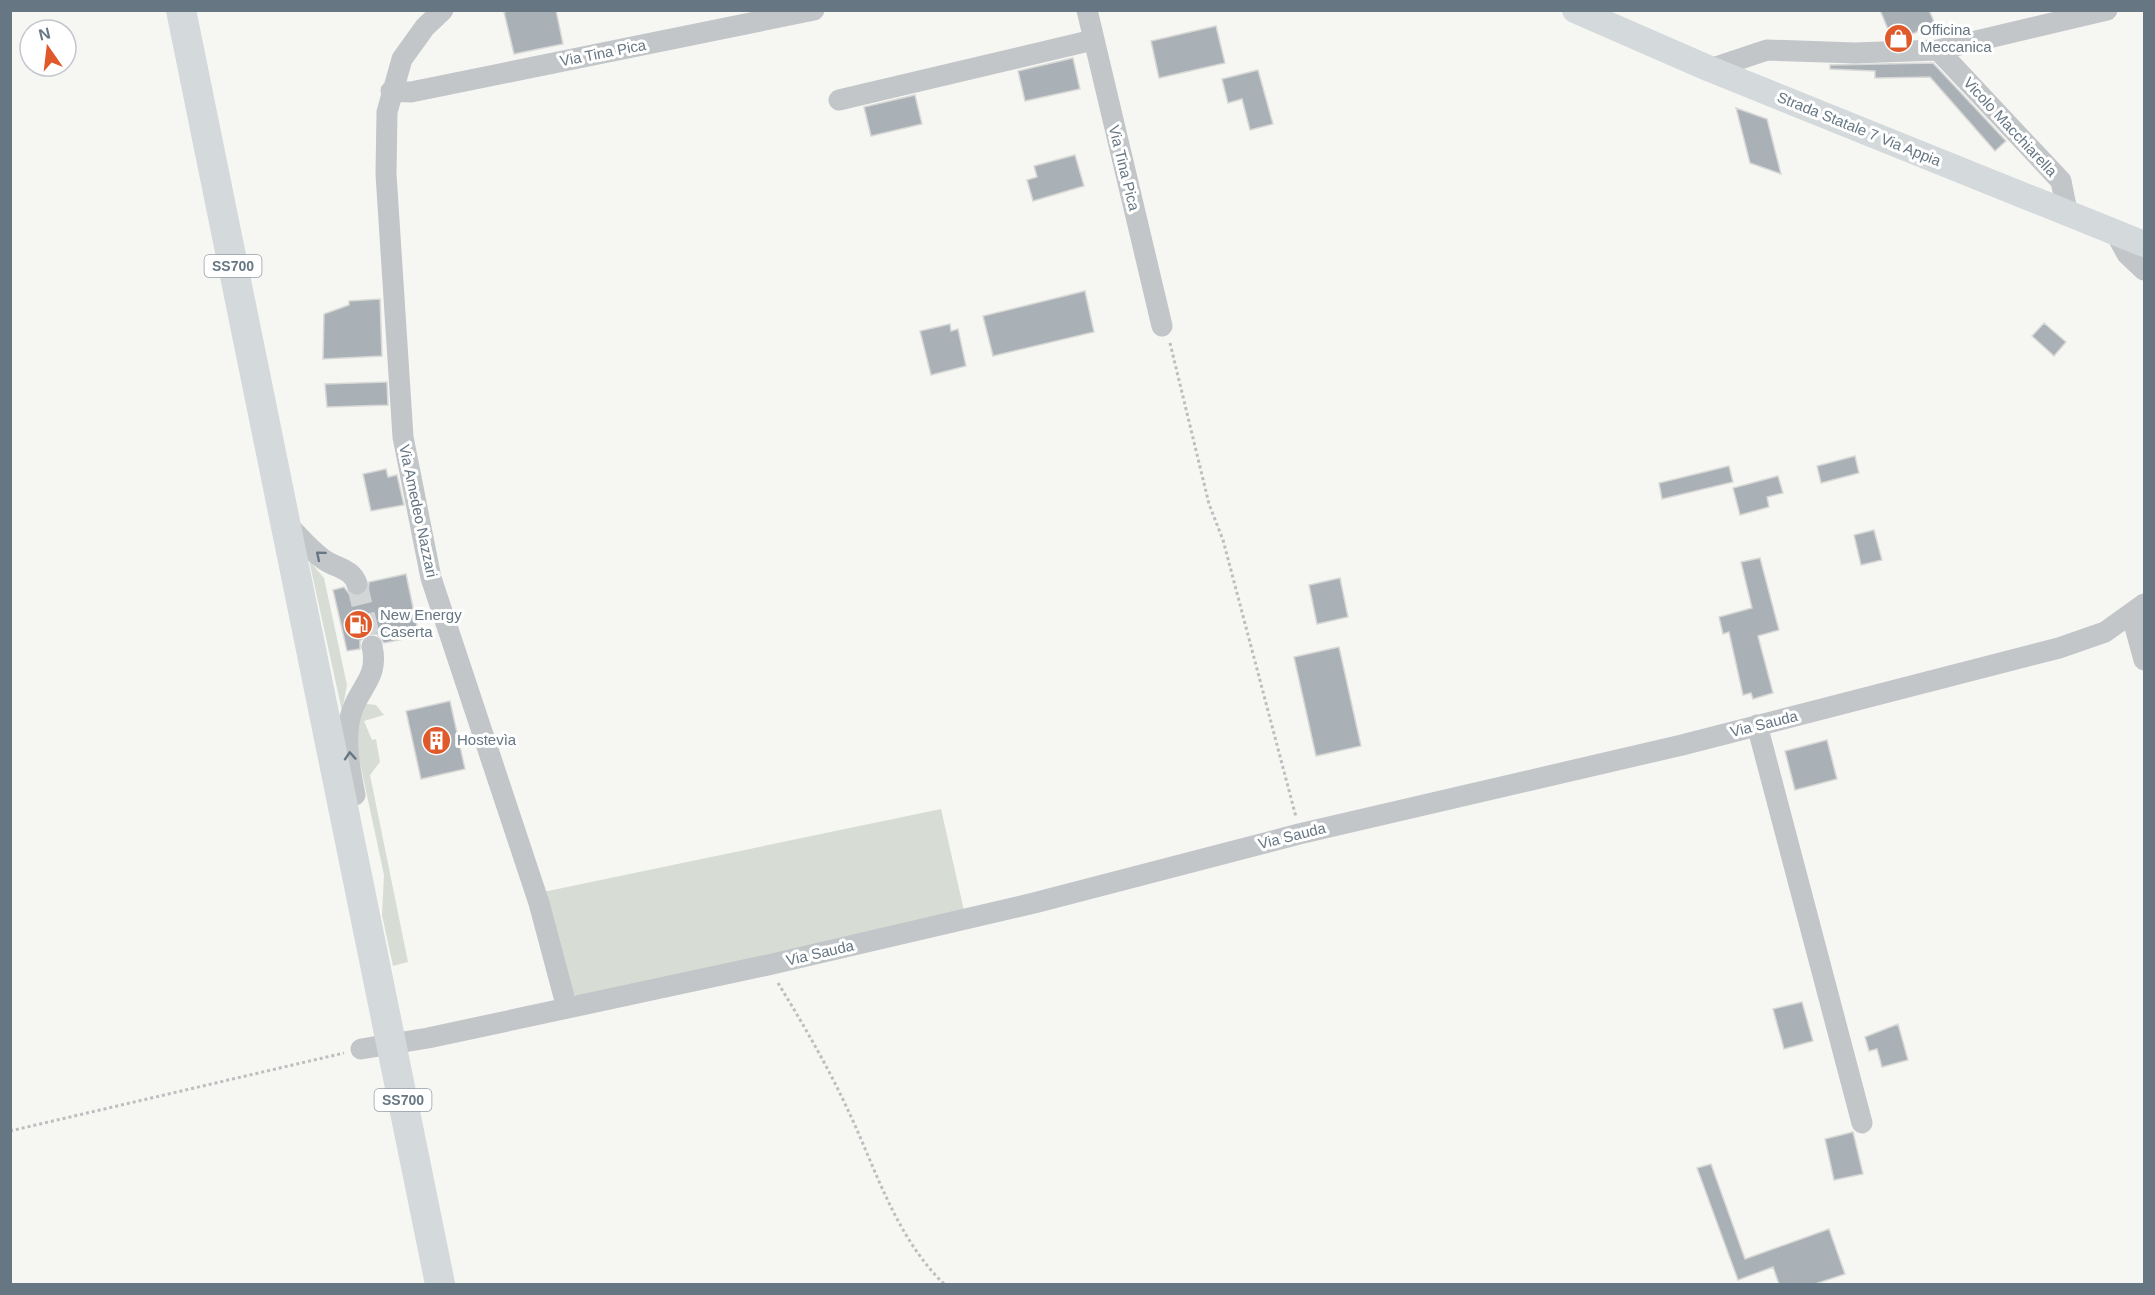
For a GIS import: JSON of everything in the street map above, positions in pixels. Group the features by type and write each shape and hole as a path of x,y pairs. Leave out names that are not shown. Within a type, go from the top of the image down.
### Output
{"highway":[{"name":"SS700","path":"181,10 440,1284"}],"main road":[{"name":"Strada Statale 7 Via Appia","path":"1575,10 1710,69 2145,244"}],"street":[{"name":"Via Amedeo Nazzari","path":"443,10 425,27 402,59 387,112 386,174 402,425 431,578 539,903 567,1008"},
{"name":"Via Tina Pica","path":"392,91 411,92 814,10"},
{"name":"Via Tina Pica","path":"1087,10 1162,326"},
{"path":"1710,69 1767,50 1856,53 1938,50 2107,10"},
{"path":"839,100 1093,40"},
{"name":"Vicolo Macchiarella","path":"1938,50 2061,181 2067,211"},
{"path":"2115,232 2127,254 2145,270"},
{"path":"285,522 325,560 346,570 355,578 357,584"},
{"path":"2138,610 2145,660"},
{"name":"Via Sauda","path":"361,1050 768,966 1034,903 1299,834 1757,725 2059,648 2105,632 2138,610"},
{"path":"365,916 372,883 351,774 348,731 352,711 371,678 375,660 372,646"},
{"path":"1757,725 1862,1123"}],"path":[{"path":"1162,326 1170,340 1209,504 1223,540 1299,834"},
{"path":"768,966 816,1046 847,1108 900,1228 930,1270 944,1284"},
{"path":"10,1131 361,1050"}],"shaded area":[{"path":"309,560 324,578 347,685 342,711"},
{"path":"367,704 376,705 384,715 364,721 372,740 376,739 380,762 370,775 408,962 393,966 382,915 384,875 356,744 360,708"},
{"path":"941,809 965,915 581,999 573,994 543,892"}],"building":[{"path":"556,10 563,44 514,54 504,12"},
{"path":"1880,10 1929,10 1935,24 1901,39 1892,39"},
{"path":"1216,26 1225,63 1159,78 1151,41"},
{"path":"1073,58 1080,89 1025,101 1018,71"},
{"path":"1933,63 2006,141 1995,151 1930,77 1875,78 1875,71 1830,69 1830,65"},
{"path":"1258,70 1273,124 1250,130 1242,99 1228,103 1222,79"},
{"path":"915,95 922,124 871,136 864,107"},
{"path":"1736,108 1767,119 1781,174 1750,163"},
{"path":"1075,155 1084,186 1033,201 1027,180 1037,177 1034,166"},
{"path":"1085,291 1094,332 993,356 983,316"},
{"path":"380,299 382,356 323,359 324,314 349,305 349,301"},
{"path":"2044,323 2066,342 2054,356 2032,336"},
{"path":"950,324 951,331 958,329 966,366 931,375 920,331"},
{"path":"387,382 388,405 327,407 325,384"},
{"path":"1855,456 1859,473 1821,483 1817,466"},
{"path":"1729,466 1733,482 1662,499 1659,483"},
{"path":"386,469 388,477 397,475 404,505 371,511 363,474"},
{"path":"1778,476 1783,493 1767,497 1769,507 1740,515 1733,488"},
{"path":"1874,530 1882,560 1861,565 1854,535"},
{"path":"1760,558 1779,630 1758,636 1773,693 1753,699 1751,693 1743,695 1729,632 1723,634 1719,617 1752,608 1741,562"},
{"path":"406,574 419,636 384,643 377,634 370,634 360,641 360,649 347,651 333,590 344,587 350,595 362,596 368,591 369,582"},
{"path":"1340,578 1348,617 1317,624 1309,585"},
{"path":"1339,647 1361,746 1316,756 1294,657"},
{"name":"Hostevìa","path":"450,701 465,769 421,779 406,711"},
{"path":"1827,740 1837,779 1795,790 1785,751"},
{"path":"1802,1002 1813,1041 1784,1049 1773,1009"},
{"path":"1898,1024 1908,1060 1882,1067 1877,1049 1869,1051 1865,1037"},
{"path":"1853,1132 1863,1174 1834,1180 1825,1139"},
{"path":"1711,1164 1745,1259 1829,1229 1845,1274 1815,1284 1779,1284 1773,1267 1738,1280 1697,1168"}],"tunnel":[{"path":"357,584 372,646"}],"place":[{"name":"Officina Meccanica","path":"1899,39"},
{"name":"New Energy Caserta","path":"359,624"},
{"name":"Hostevìa","path":"436,740"}]}
